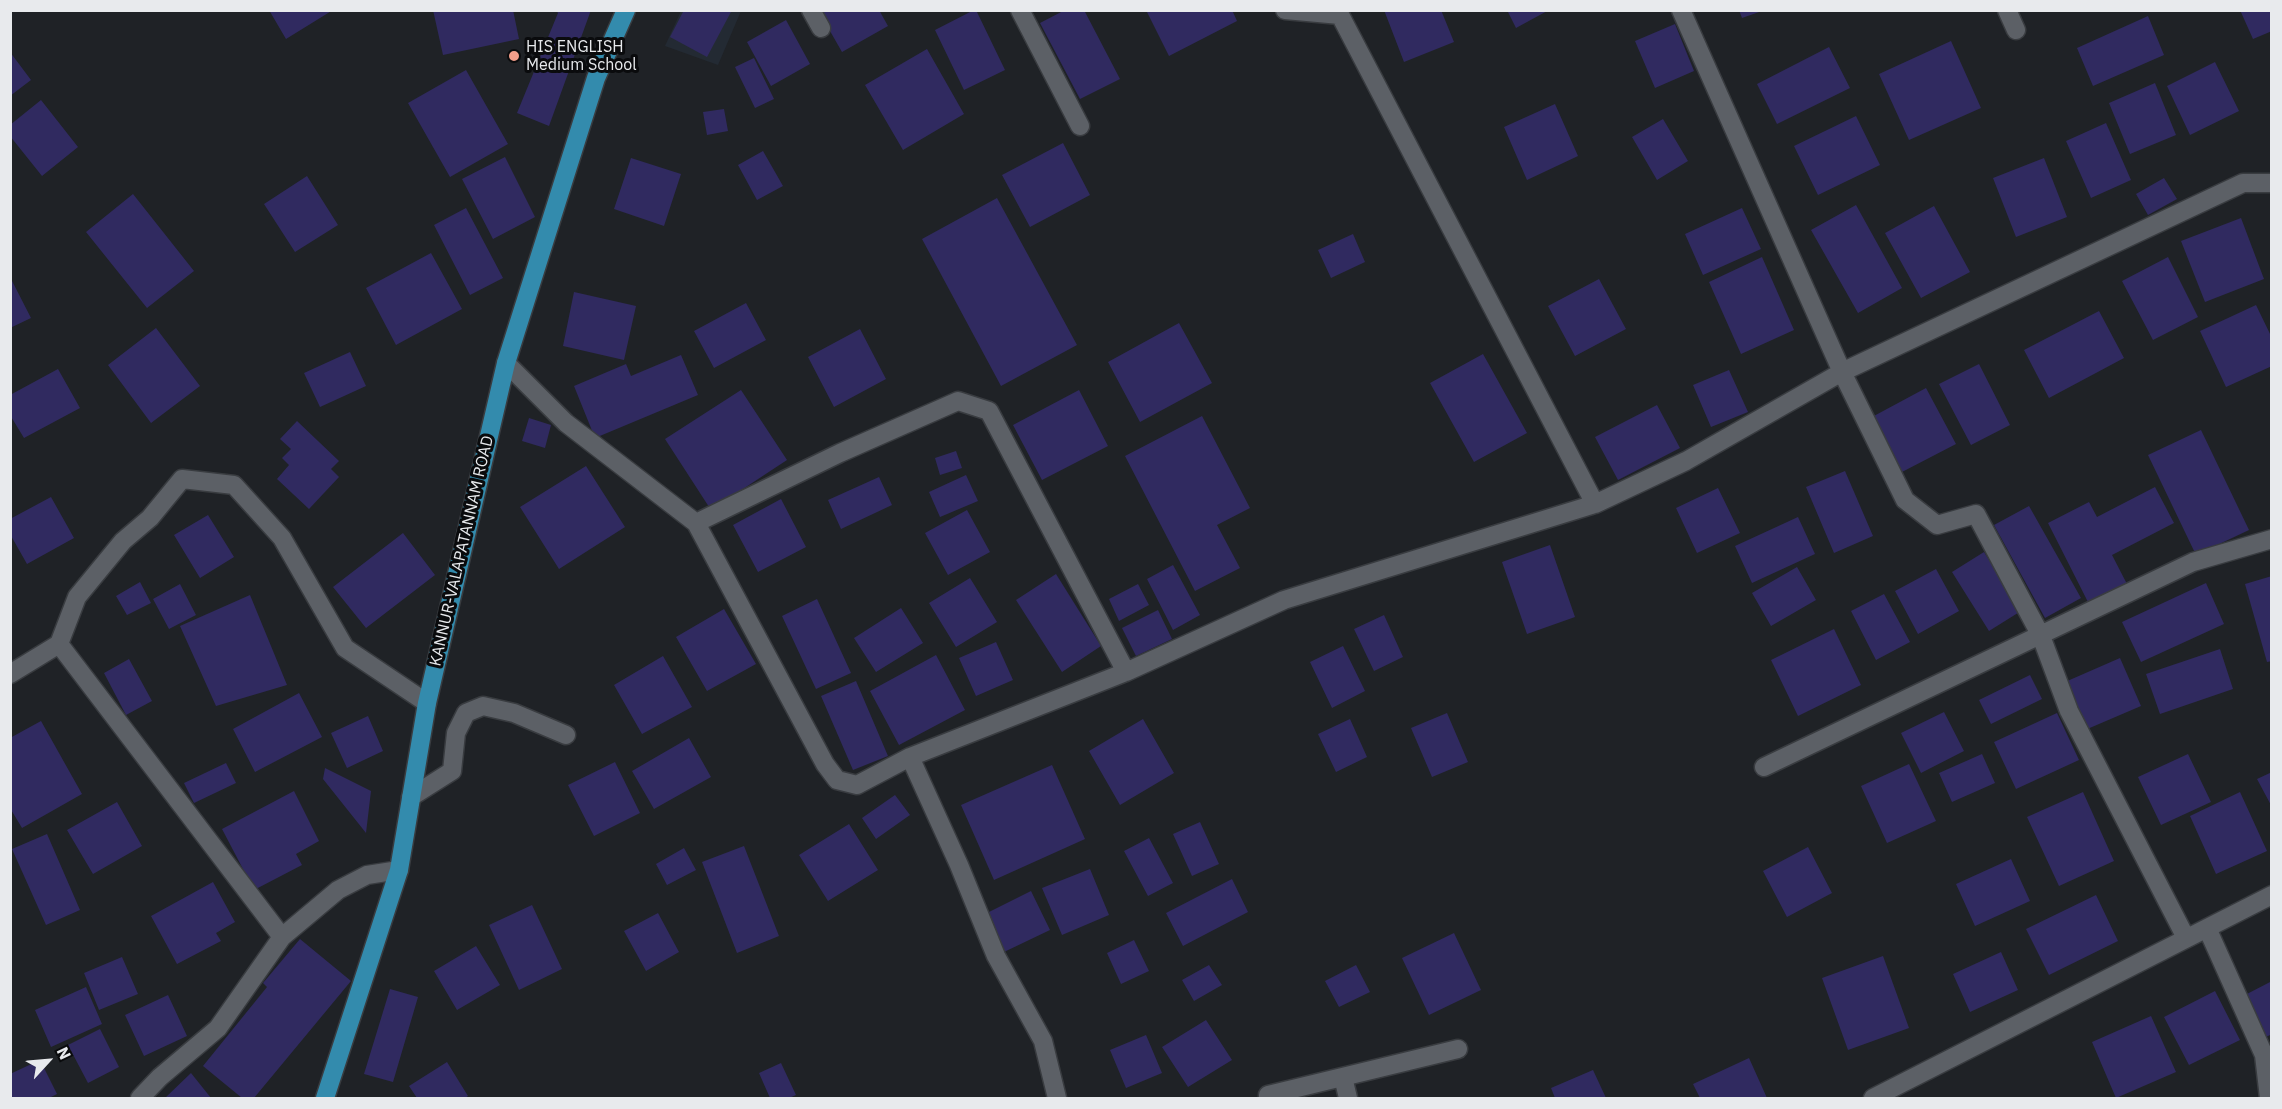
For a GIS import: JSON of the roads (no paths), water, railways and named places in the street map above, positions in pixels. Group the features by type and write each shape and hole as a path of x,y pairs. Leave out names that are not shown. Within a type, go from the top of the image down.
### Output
{"main road":[{"name":"KANNUR-VALAPATANNAM ROAD","path":"325,1098 399,870 427,703 506,363 596,78 626,10"}],"street":[{"path":"811,10 821,28"},
{"path":"1020,10 1080,126"},
{"path":"1285,10 1340,15 1595,504"},
{"path":"1681,10 1842,372 1905,500 1937,525 1976,514 2041,636 2069,711 2186,938"},
{"path":"2007,10 2016,30"},
{"path":"506,363 566,423 696,523 815,747 837,780 856,785 910,757 1126,672 1284,600 1595,504 1686,461 1842,372 2243,183 2271,183"},
{"path":"696,523 840,453 958,401 989,411 1126,672"},
{"path":"10,674 59,644 77,597 123,541 150,518 182,479 234,484 282,538 345,648 427,703"},
{"path":"1764,767 2193,562 2271,539"},
{"path":"59,644 282,938"},
{"path":"411,796 452,771 456,733 466,713 483,706 514,713 566,735"},
{"path":"910,757 959,865 996,956 1043,1041 1057,1098"},
{"path":"140,1098 160,1077 218,1028 282,938 338,890 367,875 399,870"},
{"path":"1873,1098 2271,895"},
{"path":"2207,928 2264,1055 2269,1098"},
{"path":"1268,1098 1268,1095 1458,1050"},
{"path":"1343,1077 1348,1098"}],"place":[{"name":"HIS ENGLISH Medium School","path":"514,56"}]}
